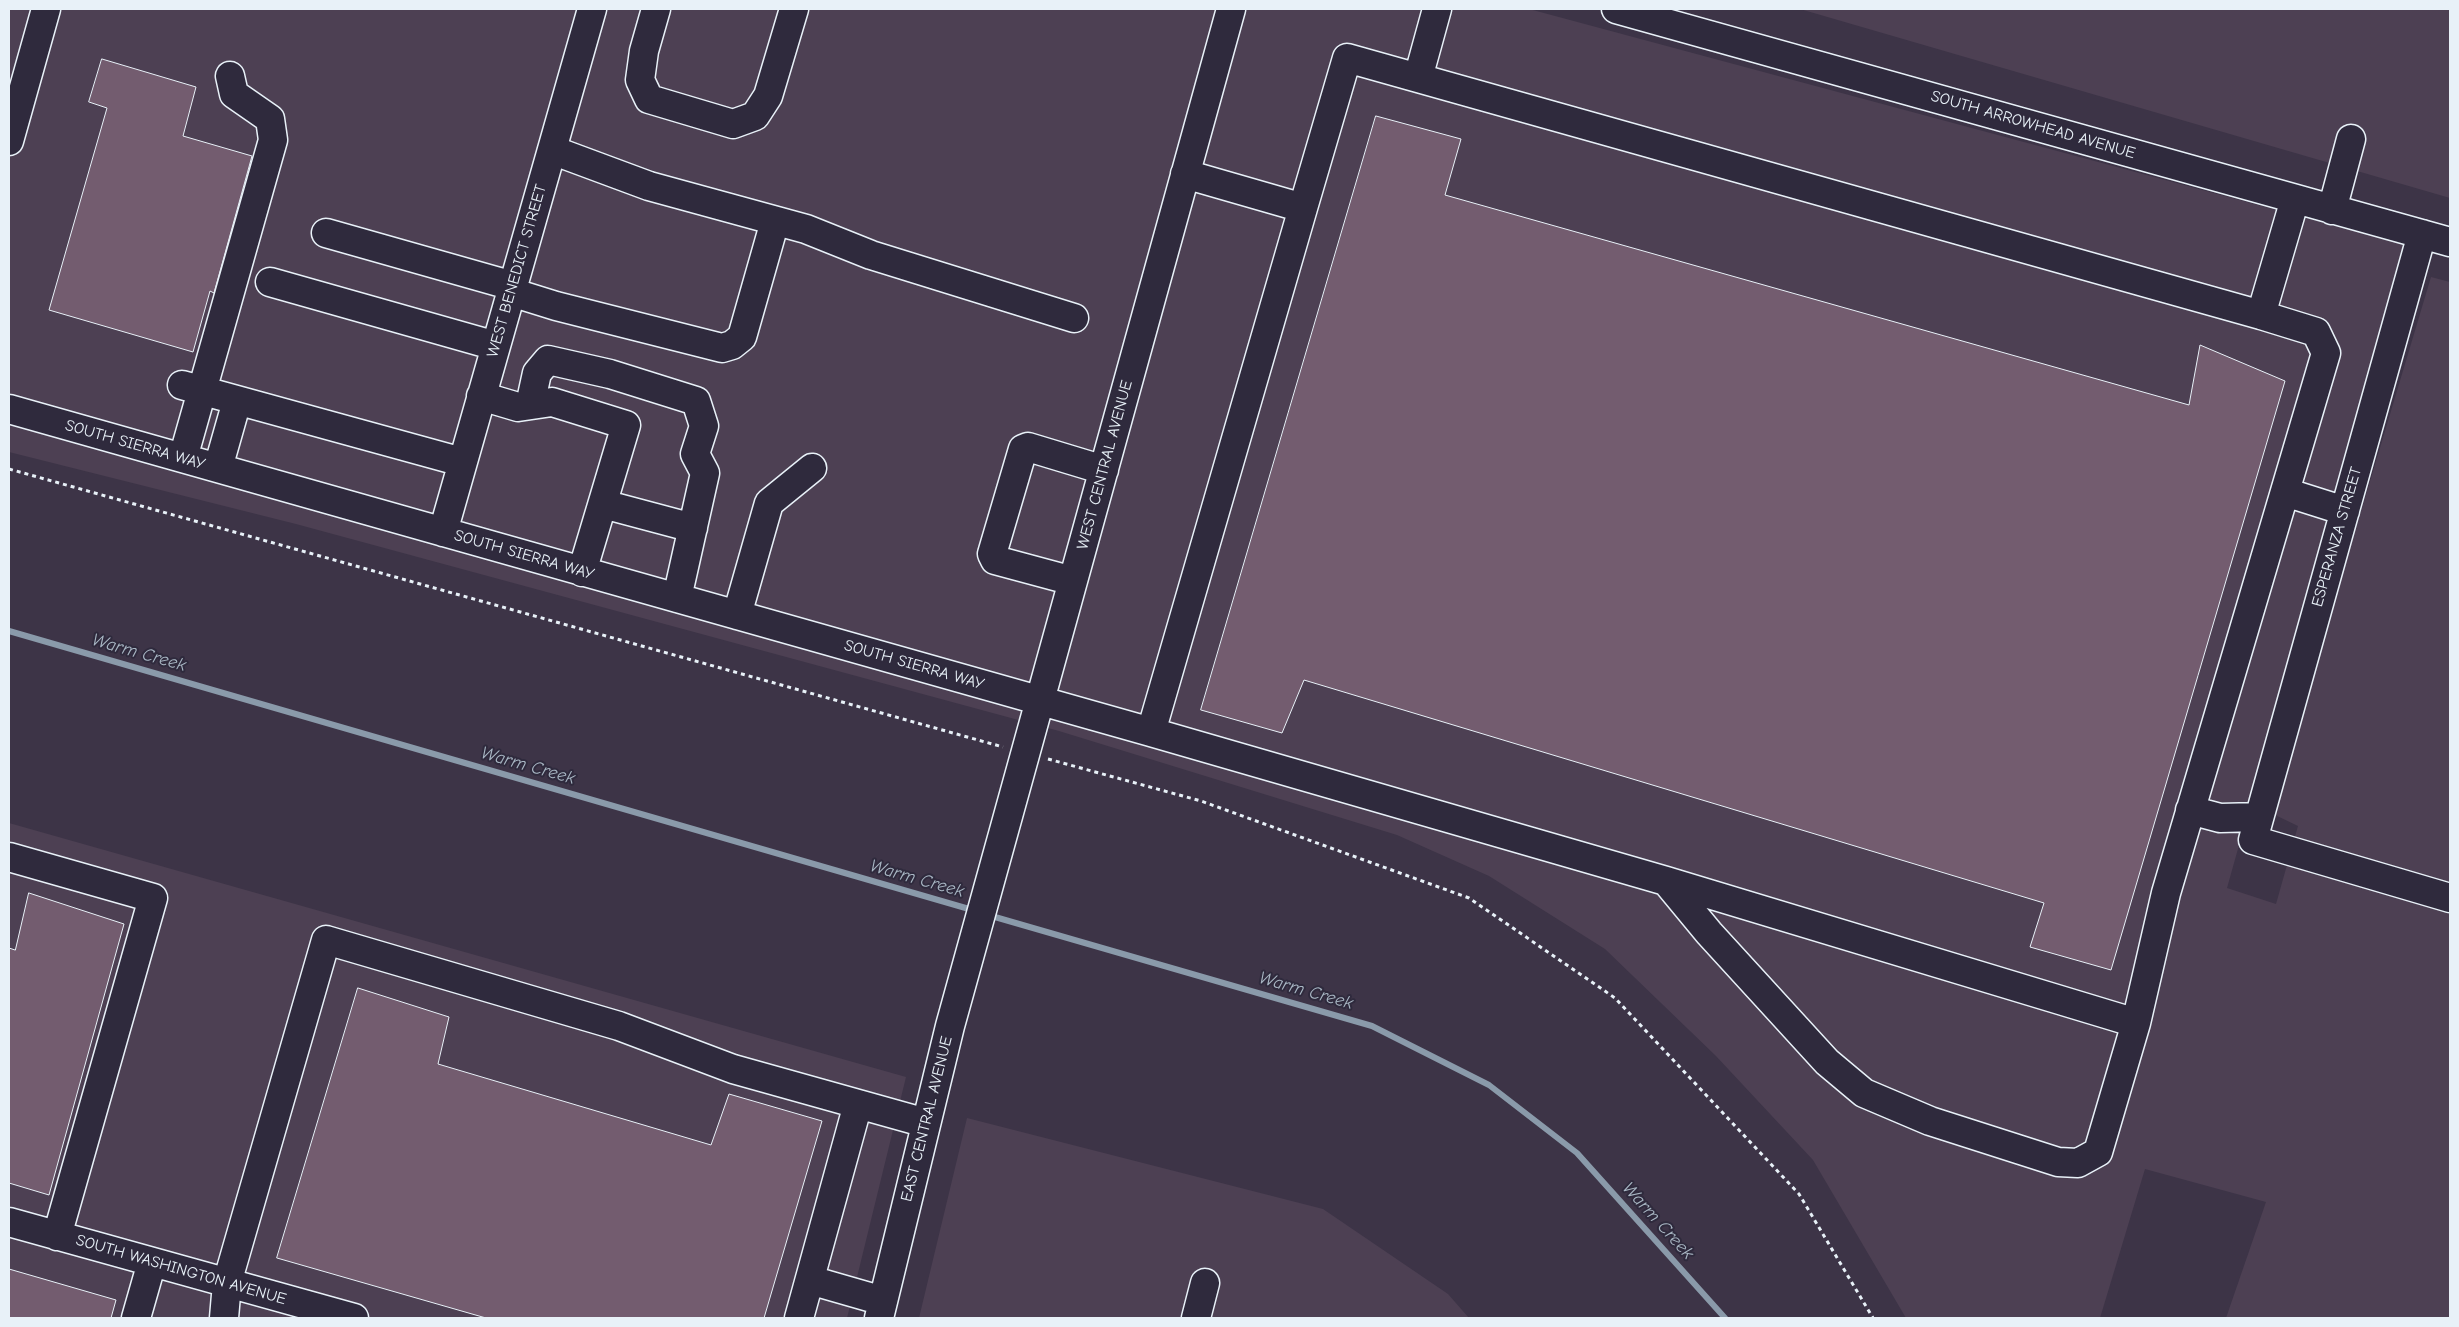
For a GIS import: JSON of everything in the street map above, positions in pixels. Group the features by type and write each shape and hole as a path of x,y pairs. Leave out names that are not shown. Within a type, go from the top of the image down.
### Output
{"street":[{"path":"9,141 46,9"},
{"name":"WEST BENEDICT STREET","path":"443,532 592,9"},
{"path":"656,9 644,52 640,80 649,100 732,124 755,116 768,96 794,9"},
{"name":"WEST CENTRAL AVENUE","path":"979,920 1231,9"},
{"path":"1418,78 1437,9"},
{"name":"SOUTH ARROWHEAD AVENUE","path":"1616,9 2450,242"},
{"path":"1151,732 1348,58 2316,332 2326,354 2166,893 2136,1023 2098,1152 2078,1162 2058,1162 1930,1121 1864,1093 1828,1062 1709,933 1666,882"},
{"path":"183,458 192,388 273,140 270,119 234,94 230,76"},
{"path":"2332,210 2351,139"},
{"path":"552,150 649,186 806,229 871,255 1074,318"},
{"path":"1185,174 1303,208"},
{"path":"2261,315 2295,199"},
{"path":"326,233 512,289 556,306 722,348 732,345 742,336 775,221"},
{"name":"ESPERANZA STREET","path":"2256,828 2422,234"},
{"path":"270,282 496,346"},
{"path":"530,405 537,373 548,360 610,374 696,401 704,426 695,454 705,473 677,598"},
{"path":"192,388 462,462"},
{"path":"482,396 518,407 552,402 626,426 582,572"},
{"path":"218,468 237,400"},
{"name":"SOUTH SIERRA WAY","path":"9,409 1041,700 1666,882 2136,1023"},
{"path":"1073,581 995,560 992,554 1023,450 1028,447 1104,470"},
{"path":"737,615 769,503 812,468"},
{"path":"2285,492 2345,510"},
{"path":"603,504 693,528"},
{"path":"2190,810 2256,828 2450,898"},
{"path":"9,857 153,898 57,1236"},
{"name":"EAST CENTRAL AVENUE","path":"881,1310 950,1026 979,920"},
{"path":"224,1318 226,1283 326,940 619,1026 733,1069 926,1123"},
{"path":"798,1318 858,1104"},
{"name":"SOUTH WASHINGTON AVENUE","path":"9,1222 354,1318"},
{"path":"136,1318 152,1262"},
{"path":"810,1280 881,1310"},
{"path":"1196,1318 1205,1283"}],"shaded area":[{"path":"9,9 1529,9 2407,245 2227,888 2276,904 2298,826 2271,813 2431,277 2450,282 2450,1318 2226,1318 2266,1202 2145,1169 2100,1318 1906,1318 1813,1160 1716,1056 1605,949 1489,876 1397,835 1059,731 296,524 9,452"},
{"path":"1800,9 2450,9 2450,198"},
{"path":"9,823 906,1077 847,1318 9,1318"},
{"path":"967,1118 1323,1209 1448,1294 1469,1318 919,1318"}],"building":[{"path":"102,59 196,87 183,136 252,156 214,293 210,291 193,352 49,310 107,108 89,102"},
{"path":"1376,116 1461,139 1445,195 2189,405 2200,345 2285,381 2111,970 2030,947 2044,903 1304,680 1282,733 1201,710"},
{"path":"29,893 124,924 49,1195 9,1183 9,948 15,950"},
{"path":"358,988 449,1017 438,1064 711,1145 729,1094 822,1121 764,1318 486,1318 277,1258"},
{"path":"9,1269 116,1300 111,1318 9,1318"}],"waterway":[{"name":"Warm Creek","path":"9,631 976,911"},
{"name":"Warm Creek","path":"988,915 1372,1026 1489,1085 1577,1153 1725,1318"}]}
